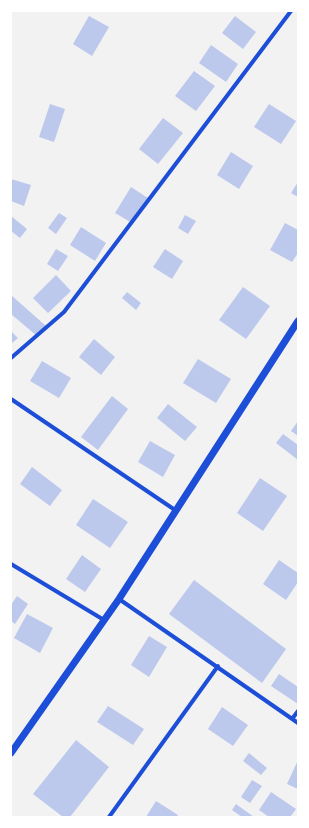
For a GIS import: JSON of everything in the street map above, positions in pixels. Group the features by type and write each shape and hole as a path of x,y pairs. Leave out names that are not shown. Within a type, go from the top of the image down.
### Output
{"street":[{"path":"11,358 64,312 292,11"},
{"path":"11,753 119,599 298,320"},
{"path":"11,399 175,510"},
{"path":"11,564 104,620"},
{"path":"119,599 218,666 298,723"},
{"path":"108,817 218,666"},
{"path":"292,719 298,711"}],"building":[{"path":"89,16 109,27 92,56 73,44"},
{"path":"235,16 256,32 243,49 222,33"},
{"path":"211,45 238,64 226,82 199,63"},
{"path":"194,71 215,86 196,111 175,96"},
{"path":"50,104 65,109 54,142 39,137"},
{"path":"269,104 296,121 281,144 254,127"},
{"path":"163,118 183,133 158,164 139,149"},
{"path":"231,152 253,166 239,189 217,175"},
{"path":"11,179 31,185 24,206 11,201"},
{"path":"298,182 298,197 291,193"},
{"path":"131,187 148,198 132,223 115,213"},
{"path":"59,213 67,218 56,234 48,228"},
{"path":"185,215 196,221 188,234 178,228"},
{"path":"11,216 27,229 20,238 11,231"},
{"path":"285,223 298,230 298,253 292,262 270,250"},
{"path":"81,227 106,243 95,261 70,245"},
{"path":"56,249 68,256 58,271 47,264"},
{"path":"165,249 183,261 172,279 153,267"},
{"path":"56,275 71,291 48,313 33,298"},
{"path":"243,287 270,306 246,339 219,320"},
{"path":"127,292 141,303 136,310 122,298"},
{"path":"11,295 46,326 37,336 11,314"},
{"path":"11,331 18,338 11,344"},
{"path":"94,339 115,357 101,375 79,357"},
{"path":"198,359 231,379 216,403 183,383"},
{"path":"42,361 71,378 59,398 30,381"},
{"path":"112,396 128,409 98,450 81,437"},
{"path":"168,404 197,427 185,441 157,418"},
{"path":"298,421 298,436 291,431"},
{"path":"283,434 298,445 298,460 276,443"},
{"path":"150,441 175,455 163,477 138,462"},
{"path":"32,467 62,490 50,506 20,484"},
{"path":"260,478 287,496 263,531 237,513"},
{"path":"93,499 128,522 110,548 76,525"},
{"path":"82,555 101,569 85,592 66,579"},
{"path":"279,560 298,573 298,582 286,600 263,584"},
{"path":"194,580 286,649 262,683 169,614"},
{"path":"17,596 28,604 15,624 11,621 11,605"},
{"path":"27,614 53,628 40,653 14,638"},
{"path":"149,636 167,647 149,677 131,665"},
{"path":"279,674 298,687 298,704 271,686"},
{"path":"108,706 144,729 133,745 97,722"},
{"path":"222,707 248,725 233,746 208,729"},
{"path":"76,740 109,767 70,817 63,817 33,794"},
{"path":"249,753 267,768 261,775 243,761"},
{"path":"298,760 298,789 287,784"},
{"path":"252,780 262,786 250,803 241,797"},
{"path":"271,792 296,809 290,817 269,817 259,810"},
{"path":"156,801 178,815 177,817 146,817"},
{"path":"236,804 254,817 242,817 232,810"}]}
